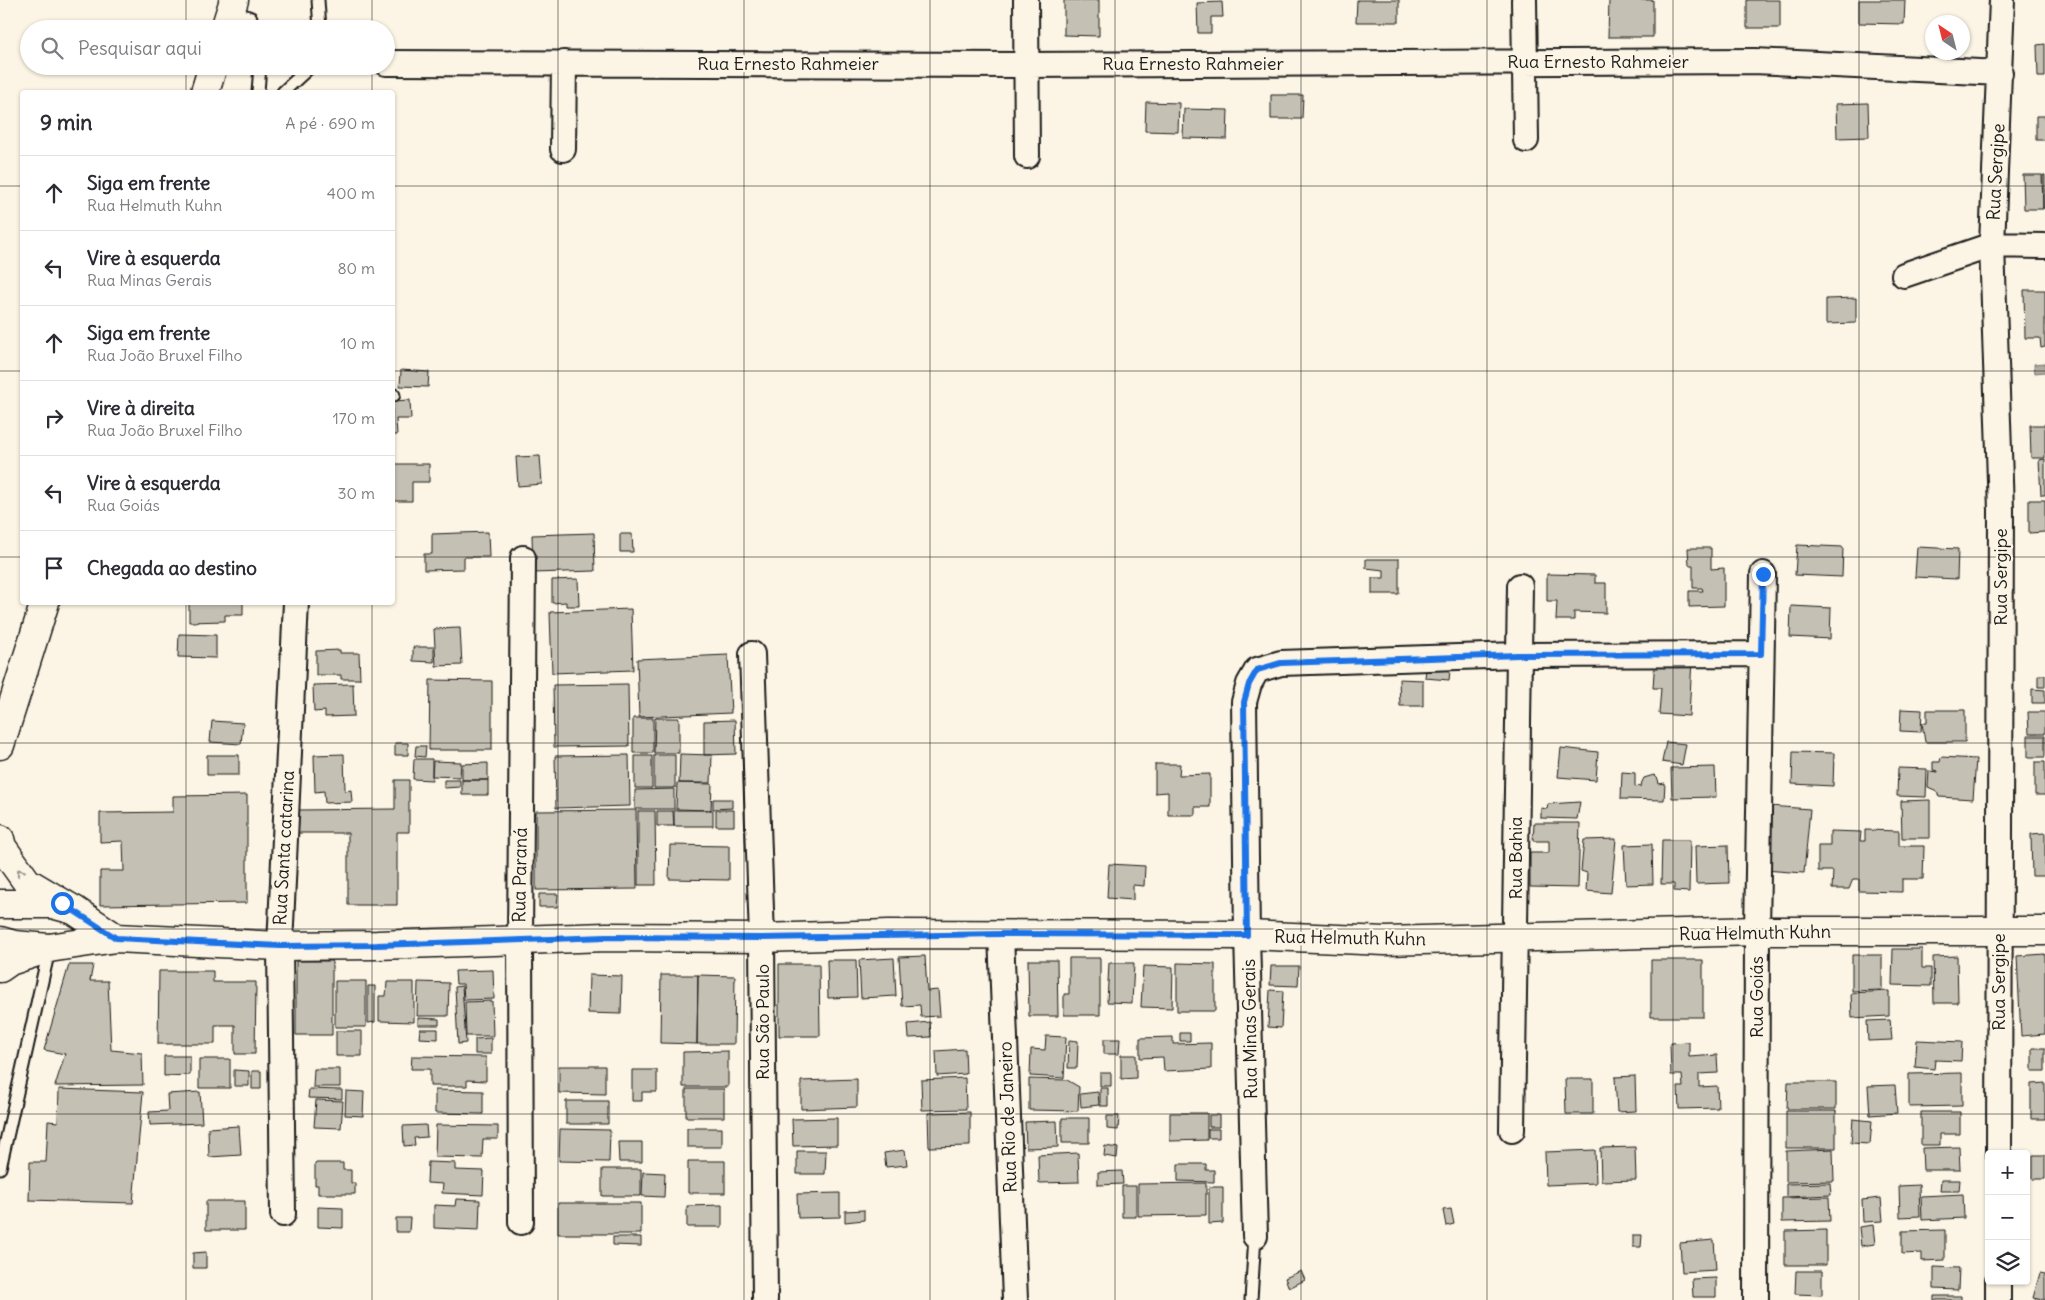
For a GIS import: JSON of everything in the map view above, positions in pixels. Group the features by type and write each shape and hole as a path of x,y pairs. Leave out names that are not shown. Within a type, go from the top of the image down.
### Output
{"main road":[{"path":"206,90 210,75"},
{"path":"0,745 44,605"},
{"path":"0,839 2,847 27,882 116,938"},
{"path":"0,904 52,904 74,910"},
{"name":"Rua Helmuth Kuhn","path":"0,941 14,945 49,948 116,938 280,946 377,945 520,939 762,938 1002,934 1247,935 1385,941 1630,936 1757,931 2045,931"},
{"path":"0,968 10,962 49,948"}],"street":[{"path":"1026,0 1027,156"},
{"path":"1524,0 1526,140"},
{"name":"Rua Sergipe","path":"1999,1150 2001,510 1992,245 2002,0"},
{"name":"Rua Ernesto Rahmeier","path":"395,63 1026,65 1754,61 2000,73"},
{"path":"563,149 564,63"},
{"path":"1904,275 1992,245 2045,246"},
{"name":"Rua Paraná","path":"521,1222 520,939 523,558"},
{"name":"Rua Goiás","path":"1756,1300 1757,931 1763,574"},
{"name":"Rua Bahia","path":"1512,1130 1520,586"},
{"name":"Rua Santa catarina","path":"284,1214 280,946 296,605"},
{"name":"Rua São Paulo","path":"752,654 762,938 765,1300"},
{"path":"1518,655 1761,654"},
{"name":"Rua Minas Gerais","path":"1255,1236 1247,935 1244,702 1249,684 1257,670 1281,663 1518,655"},
{"name":"Rua Rio de Janeiro","path":"1002,934 1015,1300"},
{"path":"1998,1285 1998,1300"}],"lane":[{"path":"318,0 319,20"},
{"path":"230,13 250,18 251,20"},
{"path":"258,90 259,75"},
{"path":"285,90 302,75"},
{"path":"0,1168 49,948"},
{"path":"1251,1300 1255,1236"}],"shaded area":[{"path":"2045,363 2045,372 2035,373 2034,364"}],"building":[{"path":"1064,0 1099,0 1099,36 1064,35"},
{"path":"1357,0 1399,0 1399,22 1356,22"},
{"path":"1609,0 1653,0 1653,37 1608,37"},
{"path":"1747,0 1780,0 1780,28 1747,28"},
{"path":"1859,0 1905,0 1904,24 1859,23"},
{"path":"1222,2 1223,17 1211,17 1211,33 1198,33 1197,3"},
{"path":"2045,44 2045,77 2038,77 2037,45"},
{"path":"1271,95 1303,95 1302,119 1271,119"},
{"path":"1146,102 1179,103 1178,132 1145,131"},
{"path":"1868,103 1869,137 1837,138 1836,104"},
{"path":"1184,109 1228,110 1227,139 1183,138"},
{"path":"2036,116 2045,116 2045,140 2036,140"},
{"path":"2023,175 2042,175 2043,209 2024,209"},
{"path":"2043,175 2045,175 2045,208 2043,208"},
{"path":"2024,290 2045,290 2045,347 2041,348 2040,338 2025,338"},
{"path":"1856,298 1856,323 1826,324 1826,299"},
{"path":"401,370 429,372 428,387 400,386"},
{"path":"410,400 411,419 396,419 397,435 395,435 395,401"},
{"path":"2030,425 2045,425 2045,458 2031,458"},
{"path":"540,456 542,484 518,486 516,457"},
{"path":"2045,459 2045,495 2041,495 2039,460"},
{"path":"395,464 429,464 429,482 412,482 412,501 395,501"},
{"path":"2029,500 2045,500 2045,532 2029,533"},
{"path":"488,532 489,557 464,557 464,569 424,570 424,554 432,554 432,534"},
{"path":"594,533 595,571 533,573 532,535"},
{"path":"620,534 632,534 633,552 620,552"},
{"path":"1797,545 1843,547 1842,577 1795,575"},
{"path":"1917,547 1958,549 1957,579 1915,577"},
{"path":"1688,548 1711,548 1711,569 1724,568 1724,606 1689,607 1689,591 1703,591 1702,588 1693,588 1693,565 1689,565"},
{"path":"1366,559 1399,559 1399,594 1372,594 1372,578 1384,578 1384,570 1366,568"},
{"path":"1547,574 1595,575 1595,583 1606,583 1606,613 1574,612 1574,620 1556,620 1557,601 1547,601"},
{"path":"578,579 579,606 566,606 566,602 552,603 552,580"},
{"path":"189,605 243,605 243,615 225,615 225,621 189,622"},
{"path":"1791,606 1831,608 1830,639 1790,637"},
{"path":"631,609 633,670 552,673 550,612"},
{"path":"460,628 462,665 436,666 434,629"},
{"path":"179,634 216,635 216,658 178,657"},
{"path":"413,647 434,647 434,662 413,661"},
{"path":"340,650 340,653 359,653 360,679 341,679 341,675 316,675 316,651"},
{"path":"728,655 731,713 639,717 637,659"},
{"path":"1655,657 1692,659 1689,716 1659,714 1661,688 1653,688"},
{"path":"1426,669 1450,670 1449,680 1425,678"},
{"path":"2038,675 2045,675 2045,687 2038,687"},
{"path":"1399,679 1423,680 1423,706 1400,706"},
{"path":"430,680 492,681 492,750 429,750"},
{"path":"353,684 354,716 325,717 325,711 314,712 313,685"},
{"path":"628,684 629,746 554,747 553,685"},
{"path":"2032,689 2045,690 2045,703 2032,703"},
{"path":"1901,709 1922,710 1921,732 1900,731"},
{"path":"1927,710 1965,710 1965,742 1925,742 1922,723 1927,723"},
{"path":"2028,712 2045,712 2045,734 2029,734"},
{"path":"633,718 653,718 653,753 633,753"},
{"path":"655,718 679,718 679,753 654,753"},
{"path":"735,720 736,754 704,755 704,721"},
{"path":"212,721 243,723 241,744 210,742"},
{"path":"2028,736 2045,736 2045,757 2028,757"},
{"path":"1666,742 1686,744 1682,765 1662,762"},
{"path":"395,743 408,743 408,755 395,755"},
{"path":"416,746 426,746 425,757 415,756"},
{"path":"1561,748 1598,752 1596,780 1558,777"},
{"path":"1793,752 1834,753 1833,786 1792,784"},
{"path":"344,754 345,791 351,790 352,802 325,803 324,791 315,792 314,755"},
{"path":"680,754 712,755 711,783 679,783"},
{"path":"207,755 239,755 239,775 207,775"},
{"path":"629,755 630,806 556,808 555,756"},
{"path":"654,755 675,755 675,788 654,788"},
{"path":"635,756 652,756 652,788 635,788"},
{"path":"1941,757 1976,759 1973,799 1939,797 1937,791 1928,787 1929,771 1938,772 1933,770 1933,762 1940,762"},
{"path":"414,759 432,759 432,780 413,779"},
{"path":"433,761 461,762 460,777 432,776"},
{"path":"2035,762 2045,762 2045,795 2035,795"},
{"path":"488,763 488,780 462,780 462,764"},
{"path":"1155,764 1180,764 1179,775 1210,774 1210,807 1195,807 1195,815 1168,815 1168,792 1155,793"},
{"path":"1715,767 1716,797 1672,798 1671,768"},
{"path":"1898,768 1927,769 1926,797 1897,796"},
{"path":"1622,772 1635,773 1635,787 1641,786 1644,778 1654,775 1658,779 1659,784 1665,783 1664,800 1621,799"},
{"path":"395,780 409,780 409,832 397,832 397,905 348,905 348,833 298,833 298,810 395,809"},
{"path":"444,780 460,780 460,787 444,788"},
{"path":"462,780 488,780 488,795 462,795"},
{"path":"677,783 712,784 711,810 676,809"},
{"path":"674,789 674,809 635,809 635,790"},
{"path":"247,795 247,903 100,905 100,871 124,871 123,841 100,842 100,813 173,812 173,796"},
{"path":"713,799 732,799 732,808 713,809"},
{"path":"1930,800 1930,838 1902,838 1901,801"},
{"path":"1580,802 1577,819 1541,818 1541,808 1547,809 1548,804"},
{"path":"1769,806 1810,809 1804,873 1764,870"},
{"path":"636,810 637,889 536,890 536,811"},
{"path":"674,810 713,810 713,826 674,826"},
{"path":"716,810 734,810 734,826 716,826"},
{"path":"638,811 655,811 656,885 638,885"},
{"path":"657,811 673,811 674,826 657,826"},
{"path":"1534,823 1580,823 1578,888 1530,887 1530,853 1549,853 1549,841 1533,841"},
{"path":"1865,830 1899,831 1899,846 1924,846 1923,879 1902,879 1902,892 1859,891 1859,879 1853,879 1849,889 1832,889 1833,871 1818,871 1818,846 1830,846 1830,831 1861,832 1860,841 1865,841"},
{"path":"2045,833 2045,876 2032,876 2031,834"},
{"path":"1616,839 1611,893 1586,891 1587,873 1581,871 1584,840"},
{"path":"1662,840 1690,840 1689,892 1674,891 1674,884 1661,884"},
{"path":"1652,844 1653,884 1626,885 1624,845"},
{"path":"670,845 729,846 729,880 669,879"},
{"path":"1728,845 1729,883 1696,884 1695,846"},
{"path":"1109,864 1145,866 1144,886 1133,885 1133,900 1107,898"},
{"path":"539,894 558,894 557,907 539,907"},
{"path":"1893,949 1922,949 1922,968 1931,968 1931,986 1892,985"},
{"path":"2045,954 2045,1034 2021,1036 2017,956"},
{"path":"1852,955 1882,955 1882,990 1852,991"},
{"path":"925,956 927,991 938,990 940,1016 921,1017 920,1005 902,1006 899,957"},
{"path":"1957,956 1958,1003 1934,1003 1933,957"},
{"path":"894,958 896,996 861,998 859,960"},
{"path":"1069,958 1100,958 1100,1015 1064,1015 1064,994 1069,994"},
{"path":"827,960 856,960 857,997 828,998"},
{"path":"1028,960 1057,960 1058,1016 1029,1016"},
{"path":"1651,960 1703,960 1703,1017 1651,1017"},
{"path":"296,961 332,961 332,1035 296,1035"},
{"path":"1109,963 1134,963 1132,1003 1107,1002"},
{"path":"1177,963 1215,964 1215,1011 1177,1011"},
{"path":"779,964 819,964 820,1036 779,1036"},
{"path":"69,965 93,965 90,981 108,981 111,1050 142,1053 143,1085 55,1086 65,1054 44,1050"},
{"path":"1143,966 1173,967 1172,1008 1141,1007"},
{"path":"1271,966 1299,966 1298,986 1270,985"},
{"path":"493,970 494,999 464,1000 463,984 456,984 455,971"},
{"path":"159,971 213,971 213,982 256,982 255,1054 235,1054 235,1025 215,1025 215,1044 158,1044"},
{"path":"589,975 622,976 621,1014 588,1013"},
{"path":"661,975 698,975 697,1044 660,1043"},
{"path":"698,975 735,976 734,1044 697,1044"},
{"path":"335,981 366,981 366,1027 335,1027"},
{"path":"387,982 414,982 414,1022 379,1021 379,996 386,996"},
{"path":"418,982 449,983 448,1016 417,1016"},
{"path":"368,986 375,986 375,1022 368,1023"},
{"path":"462,986 466,1043 458,1044 455,987"},
{"path":"1270,990 1283,991 1281,1028 1268,1027"},
{"path":"1889,991 1889,1016 1852,1018 1851,993"},
{"path":"492,1001 493,1036 466,1036 465,1002"},
{"path":"418,1018 439,1019 439,1025 418,1025"},
{"path":"1890,1020 1892,1040 1868,1041 1867,1021"},
{"path":"930,1022 931,1037 909,1038 908,1024"},
{"path":"420,1029 438,1029 438,1039 419,1038"},
{"path":"336,1031 362,1031 362,1056 336,1056"},
{"path":"1180,1033 1190,1033 1190,1041 1180,1041"},
{"path":"1046,1036 1066,1037 1064,1078 1030,1076 1031,1049 1045,1050"},
{"path":"1173,1037 1173,1044 1211,1043 1211,1069 1164,1071 1163,1057 1140,1058 1140,1038"},
{"path":"491,1038 491,1054 475,1054 475,1039"},
{"path":"1104,1039 1120,1039 1119,1054 1104,1054"},
{"path":"1069,1040 1078,1041 1077,1068 1068,1068"},
{"path":"1917,1040 1962,1042 1961,1061 1935,1060 1934,1069 1915,1067"},
{"path":"1689,1042 1689,1057 1717,1055 1718,1073 1699,1074 1699,1087 1717,1086 1718,1108 1679,1109 1678,1087 1683,1087 1682,1075 1671,1075 1670,1043"},
{"path":"2032,1048 2045,1048 2045,1071 2032,1071"},
{"path":"965,1049 966,1074 937,1076 936,1051"},
{"path":"728,1051 728,1087 683,1087 683,1052"},
{"path":"1121,1055 1136,1055 1136,1078 1121,1079"},
{"path":"164,1056 190,1056 190,1075 164,1076"},
{"path":"412,1056 486,1057 486,1081 467,1080 467,1086 430,1086 430,1069 411,1069"},
{"path":"199,1059 230,1059 230,1088 199,1088"},
{"path":"559,1066 605,1066 605,1094 559,1093"},
{"path":"314,1069 340,1069 340,1087 313,1087"},
{"path":"234,1070 249,1071 249,1086 234,1086"},
{"path":"632,1070 657,1070 657,1092 642,1092 642,1101 632,1101"},
{"path":"252,1071 261,1071 261,1089 252,1089"},
{"path":"1100,1073 1111,1073 1111,1086 1100,1086"},
{"path":"1962,1073 1962,1106 1909,1107 1909,1074"},
{"path":"1635,1076 1636,1111 1617,1112 1615,1077"},
{"path":"965,1078 966,1109 922,1110 921,1080"},
{"path":"857,1079 857,1107 801,1109 801,1081"},
{"path":"1029,1079 1067,1080 1079,1087 1078,1111 1029,1110"},
{"path":"1565,1079 1593,1079 1593,1114 1566,1114"},
{"path":"1788,1082 1836,1082 1836,1109 1787,1109"},
{"path":"2045,1083 2045,1119 2031,1119 2031,1084"},
{"path":"1895,1085 1897,1113 1870,1115 1868,1086"},
{"path":"1100,1088 1108,1088 1108,1106 1100,1106"},
{"path":"59,1089 143,1092 133,1203 29,1200 30,1162 46,1162 48,1121 58,1122"},
{"path":"309,1089 342,1090 342,1099 308,1098"},
{"path":"686,1089 724,1089 724,1117 686,1117"},
{"path":"435,1090 483,1091 483,1114 435,1113"},
{"path":"346,1091 364,1092 363,1116 345,1115"},
{"path":"200,1092 202,1123 150,1125 149,1112 168,1111 167,1094"},
{"path":"1098,1092 1099,1105 1081,1107 1080,1094"},
{"path":"316,1100 343,1101 341,1128 314,1127"},
{"path":"566,1101 608,1101 608,1124 566,1124"},
{"path":"1786,1111 1836,1111 1836,1148 1786,1148"},
{"path":"970,1112 970,1146 929,1147 928,1113"},
{"path":"1921,1112 1960,1112 1960,1134 1940,1134 1940,1145 1921,1145"},
{"path":"1170,1113 1207,1113 1207,1140 1170,1141"},
{"path":"1209,1115 1219,1115 1219,1127 1209,1127"},
{"path":"1107,1116 1119,1116 1118,1130 1107,1129"},
{"path":"837,1118 837,1145 793,1146 792,1119"},
{"path":"1062,1118 1089,1118 1089,1143 1062,1143"},
{"path":"1853,1119 1872,1121 1870,1144 1851,1143"},
{"path":"1057,1121 1058,1147 1026,1148 1025,1122"},
{"path":"426,1125 427,1137 414,1138 415,1145 404,1146 403,1126"},
{"path":"436,1125 498,1126 498,1139 483,1139 482,1158 435,1157"},
{"path":"239,1126 241,1155 209,1157 208,1128"},
{"path":"687,1128 722,1128 722,1147 687,1147"},
{"path":"560,1129 610,1130 609,1162 559,1161"},
{"path":"1208,1129 1219,1129 1219,1138 1208,1138"},
{"path":"618,1142 642,1142 642,1162 619,1162"},
{"path":"1105,1146 1118,1148 1117,1158 1104,1156"},
{"path":"1635,1147 1636,1180 1601,1181 1600,1148"},
{"path":"1959,1147 1960,1170 1923,1170 1922,1148"},
{"path":"1833,1149 1834,1181 1786,1182 1786,1151"},
{"path":"905,1150 907,1165 886,1167 884,1153"},
{"path":"1595,1150 1596,1183 1546,1185 1545,1152"},
{"path":"797,1151 826,1151 825,1174 797,1174"},
{"path":"1078,1153 1079,1182 1039,1183 1038,1155"},
{"path":"2033,1155 2045,1155 2045,1179 2033,1179"},
{"path":"688,1161 725,1161 725,1193 688,1193"},
{"path":"428,1162 455,1163 455,1170 484,1171 483,1195 442,1193 443,1184 427,1183"},
{"path":"315,1163 343,1163 343,1170 351,1170 351,1183 355,1183 355,1194 318,1194 318,1185 315,1185"},
{"path":"1178,1164 1206,1164 1206,1170 1214,1170 1214,1182 1178,1181"},
{"path":"602,1169 641,1169 641,1196 602,1196"},
{"path":"1122,1171 1123,1184 1098,1185 1098,1172"},
{"path":"643,1172 665,1173 664,1197 642,1196"},
{"path":"1941,1180 1960,1180 1959,1191 1940,1191"},
{"path":"1206,1183 1206,1215 1138,1216 1138,1184"},
{"path":"1830,1183 1831,1195 1786,1197 1786,1184"},
{"path":"1919,1185 1920,1216 1900,1217 1899,1186"},
{"path":"1122,1186 1136,1186 1136,1217 1122,1217"},
{"path":"1209,1187 1223,1187 1223,1223 1209,1224"},
{"path":"840,1193 840,1217 798,1218 797,1194"},
{"path":"1963,1194 1964,1218 1922,1220 1921,1196"},
{"path":"1829,1197 1830,1221 1782,1222 1782,1198"},
{"path":"1881,1198 1883,1221 1863,1222 1862,1200"},
{"path":"456,1199 480,1200 479,1230 434,1228 434,1205 455,1206"},
{"path":"206,1201 245,1201 245,1230 206,1230"},
{"path":"558,1203 641,1203 641,1234 558,1234"},
{"path":"722,1205 722,1227 687,1227 687,1206"},
{"path":"318,1207 343,1208 343,1228 318,1227"},
{"path":"1451,1209 1454,1224 1446,1226 1443,1210"},
{"path":"864,1210 864,1220 845,1222 845,1211"},
{"path":"396,1218 410,1218 409,1232 396,1232"},
{"path":"1873,1225 1875,1244 1861,1246 1859,1227"},
{"path":"1826,1230 1826,1265 1785,1265 1785,1231"},
{"path":"1945,1230 1945,1260 1922,1261 1922,1253 1902,1254 1902,1231"},
{"path":"1633,1235 1642,1235 1641,1247 1633,1247"},
{"path":"613,1237 641,1237 641,1246 613,1245"},
{"path":"1714,1240 1716,1270 1682,1272 1680,1243"},
{"path":"206,1252 206,1268 193,1268 193,1253"},
{"path":"1934,1267 1959,1268 1958,1290 1934,1289"},
{"path":"1301,1271 1305,1280 1289,1288 1285,1278"},
{"path":"1796,1271 1822,1271 1822,1295 1795,1294"},
{"path":"2040,1273 2045,1274 2045,1300 2033,1298"},
{"path":"1716,1278 1716,1297 1693,1297 1692,1279"},
{"path":"1934,1296 1961,1296 1961,1300 1934,1300"}],"route":[{"path":"62,903 116,938 280,946 377,945 606,937 762,938 889,934 1247,935 1244,702 1249,684 1257,670 1281,663 1518,655 1761,654 1763,574"}]}
